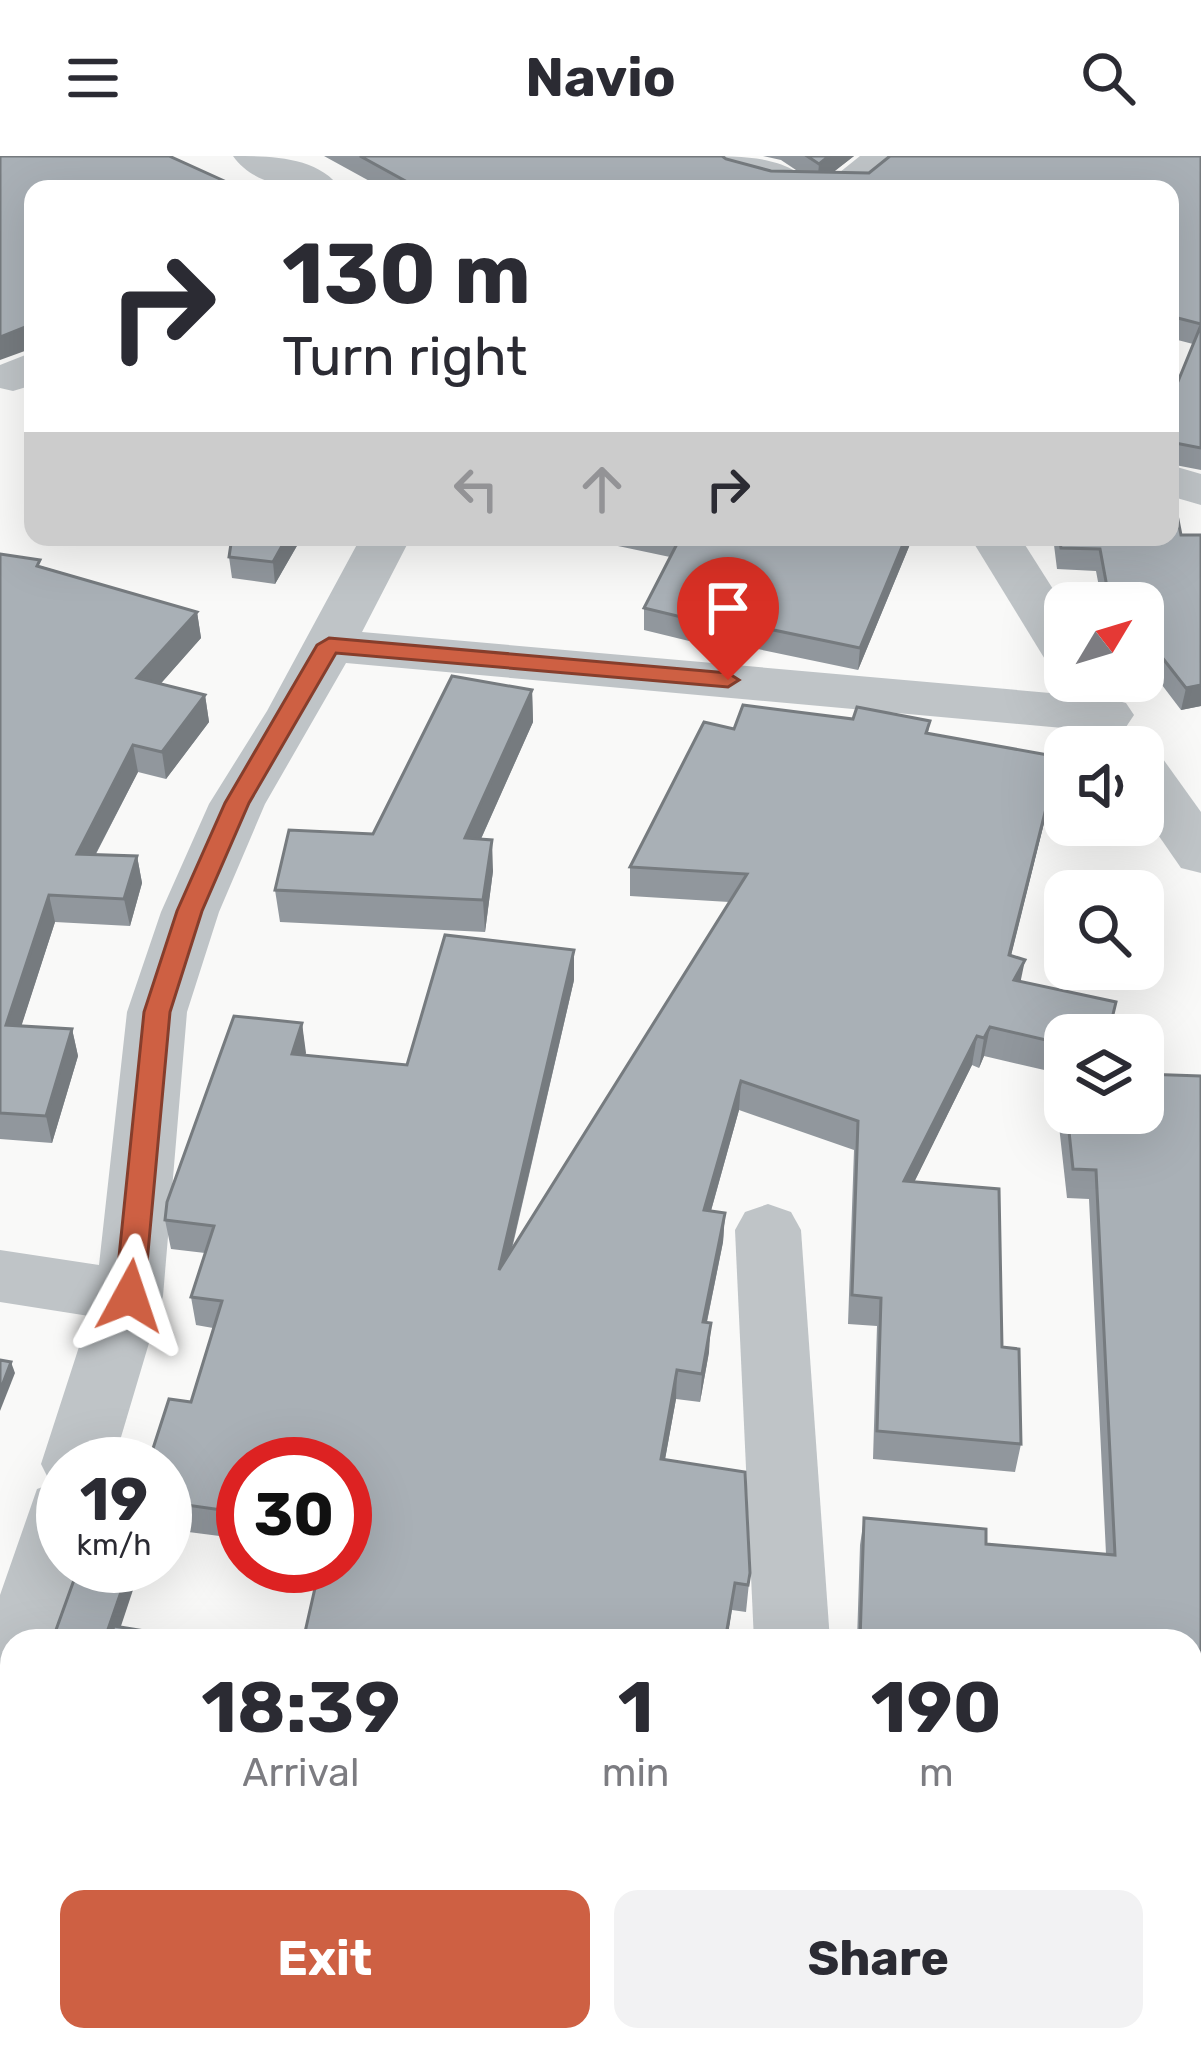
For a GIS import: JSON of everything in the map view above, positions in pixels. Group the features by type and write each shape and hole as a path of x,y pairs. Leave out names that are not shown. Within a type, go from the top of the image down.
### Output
{"street":[{"path":"254,156 302,180"},
{"path":"726,156 775,180"},
{"path":"853,180 887,156"},
{"path":"86,1437 130,1296 157,1012 190,911 237,803 381,546"},
{"path":"1001,546 1044,616"},
{"path":"329,645 1106,714"},
{"path":"1164,802 1201,854"},
{"path":"768,1230 791,1629"},
{"path":"0,1276 130,1296"},
{"path":"26,1629 37,1593"}],"building":[{"path":"0,156 169,156 222,180 24,180 24,328 0,337"},
{"path":"360,156 722,156 771,171 869,173 890,156 1201,156 1201,324 1179,318 1179,180 404,180"},
{"path":"1201,325 1201,448 1179,444 1179,379"},
{"path":"1179,525 1181,535 1201,535 1201,685 1186,688 1164,660 1164,582 1106,582 1100,549 1061,546 1179,546"},
{"path":"231,546 282,546 273,562 229,557"},
{"path":"676,546 902,546 860,648 730,621 727,628 644,608"},
{"path":"0,554 40,560 37,566 197,612 137,678 205,695 162,752 133,745 77,854 137,856 124,899 49,895 6,1025 72,1029 46,1116 0,1113"},
{"path":"452,676 532,690 465,838 492,840 483,900 275,890 289,830 373,834"},
{"path":"743,705 853,719 857,707 930,721 926,733 1044,754 1044,816 1009,955 1025,960 1014,980 1116,1002 1113,1014 1044,1014 1044,1040 990,1027 984,1038 977,1036 904,1181 999,1189 1002,1347 1019,1349 1021,1444 877,1431 881,1298 852,1295 858,1121 741,1081 704,1210 725,1213 703,1322 711,1323 702,1374 677,1370 661,1459 745,1472 750,1573 748,1585 735,1583 727,1629 306,1629 314,1593 372,1593 372,1437 216,1437 216,1509 192,1506 192,1437 157,1437 169,1399 191,1402 222,1301 191,1297 214,1226 165,1220 167,1202 234,1016 302,1023 292,1054 407,1065 445,935 574,950 499,1270 747,874 630,867 704,722 734,729"},
{"path":"1164,1075 1201,1076 1201,1629 860,1629 864,1518 986,1529 986,1544 1115,1555 1096,1170 1073,1169 1069,1134 1164,1134"},
{"path":"0,1360 11,1362 0,1391"},
{"path":"69,1593 121,1593 108,1629 56,1629"}],"route":[{"path":"130,1296 157,1012 190,911 237,803 329,645 728,680"}]}
